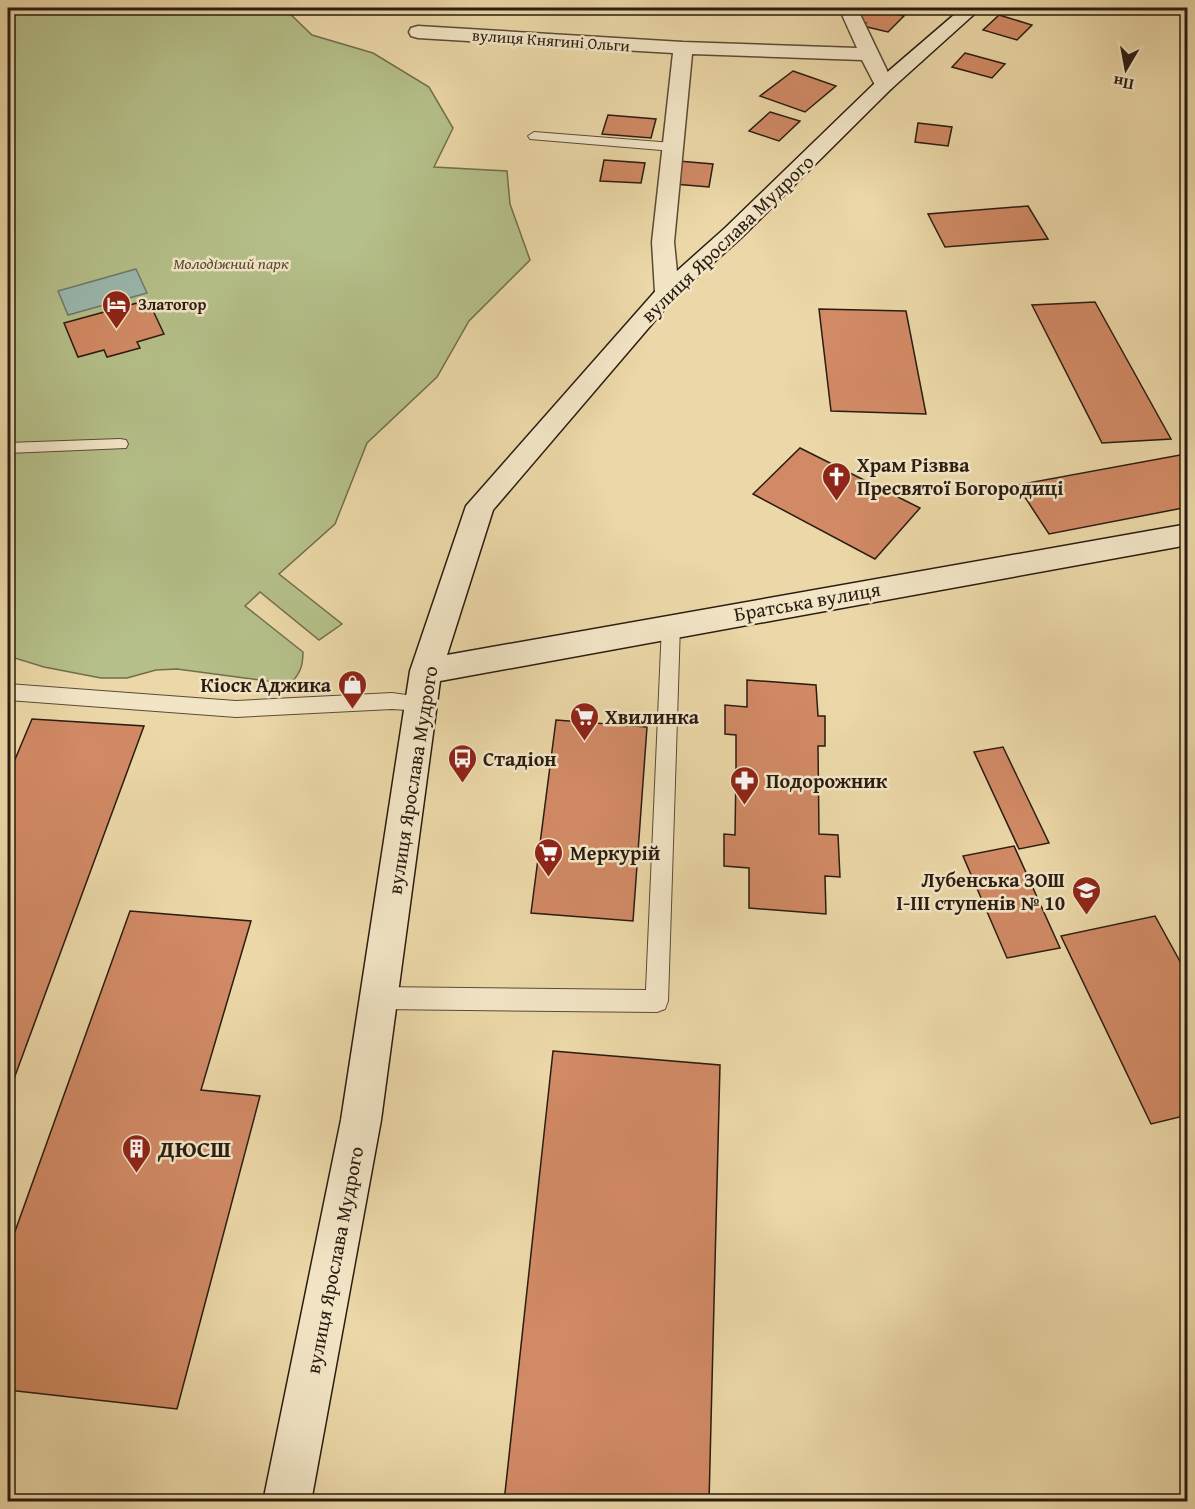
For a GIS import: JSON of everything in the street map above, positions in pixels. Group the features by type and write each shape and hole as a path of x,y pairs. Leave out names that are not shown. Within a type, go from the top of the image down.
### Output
{"street":[{"path":"848,8 884,85"},
{"name":"вулиця Ярослава Мудрого","path":"286,1502 361,1120 426,671 480,506 667,292 733,233 884,85 972,8"},
{"name":"вулиця Княгині Ольги","path":"418,32 683,48 868,54"},
{"path":"667,292 663,242 683,48"},
{"name":"Братська вулиця","path":"426,671 671,625 1188,534"}],"lane":[{"path":"534,136 673,147"},
{"path":"8,448 120,444"},
{"path":"379,998 657,1001 671,625"},
{"path":"8,692 236,709 392,701 422,703"}],"green space":[{"name":"Молодіжний парк","path":"8,8 284,8 312,35 373,53 429,87 453,128 434,167 507,171 510,204 530,260 469,321 437,377 367,443 335,524 279,574 342,624 319,640 260,592 245,606 303,652 300,670 290,684 177,669 156,670 127,678 101,678 44,667 8,656"}],"water":[{"path":"136,269 147,293 68,315 58,291"}],"building":[{"path":"870,8 904,16 888,32 863,26 866,23 856,20"},
{"path":"999,15 1032,25 1017,40 983,30"},
{"path":"965,53 1005,64 992,78 952,67"},
{"path":"793,71 836,86 805,112 760,96"},
{"path":"770,112 800,121 779,141 749,131"},
{"path":"608,115 656,119 651,138 602,134"},
{"path":"918,123 952,127 948,146 915,142"},
{"path":"604,160 645,163 641,183 600,181"},
{"path":"678,161 713,164 709,187 674,184"},
{"path":"1028,206 1048,239 945,247 928,214"},
{"path":"148,300 164,334 137,342 140,348 107,357 104,350 78,357 64,323"},
{"path":"1095,302 1171,439 1102,443 1032,305"},
{"path":"819,309 906,311 926,414 831,411"},
{"name":"Храм Різвва Пресвятої Богородиці","path":"800,448 920,508 875,559 753,494"},
{"path":"1180,455 1188,464 1188,507 1049,534 1017,485"},
{"path":"747,680 816,685 818,716 825,716 825,746 818,746 819,834 838,835 840,877 825,876 826,914 749,908 749,868 724,866 724,834 735,835 736,768 736,735 725,734 725,705 747,707"},
{"path":"32,719 144,726 8,1095 8,776"},
{"path":"556,720 647,727 633,921 531,913"},
{"path":"1003,747 1049,843 1019,849 974,752"},
{"path":"1014,846 1060,948 1007,958 963,856"},
{"name":"ДЮСШ","path":"130,911 251,921 201,1090 260,1096 177,1409 8,1390 8,1251"},
{"path":"1155,916 1188,976 1188,1115 1151,1124 1061,936"},
{"path":"553,1051 720,1065 709,1502 504,1502"}],"place":[{"name":"Златогор","path":"117,330"},
{"name":"Храм Різвва Пресвятої Богородиці","path":"836,502"},
{"name":"Кіоск Аджика","path":"352,710"},
{"name":"Хвилинка","path":"584,742"},
{"name":"Стадіон","path":"462,784"},
{"name":"Подорожник","path":"745,806"},
{"name":"Меркурій","path":"549,878"},
{"name":"Лубенська ЗОШ І-ІІІ ступенів № 10","path":"1086,916"},
{"name":"ДЮСШ","path":"137,1174"}]}
